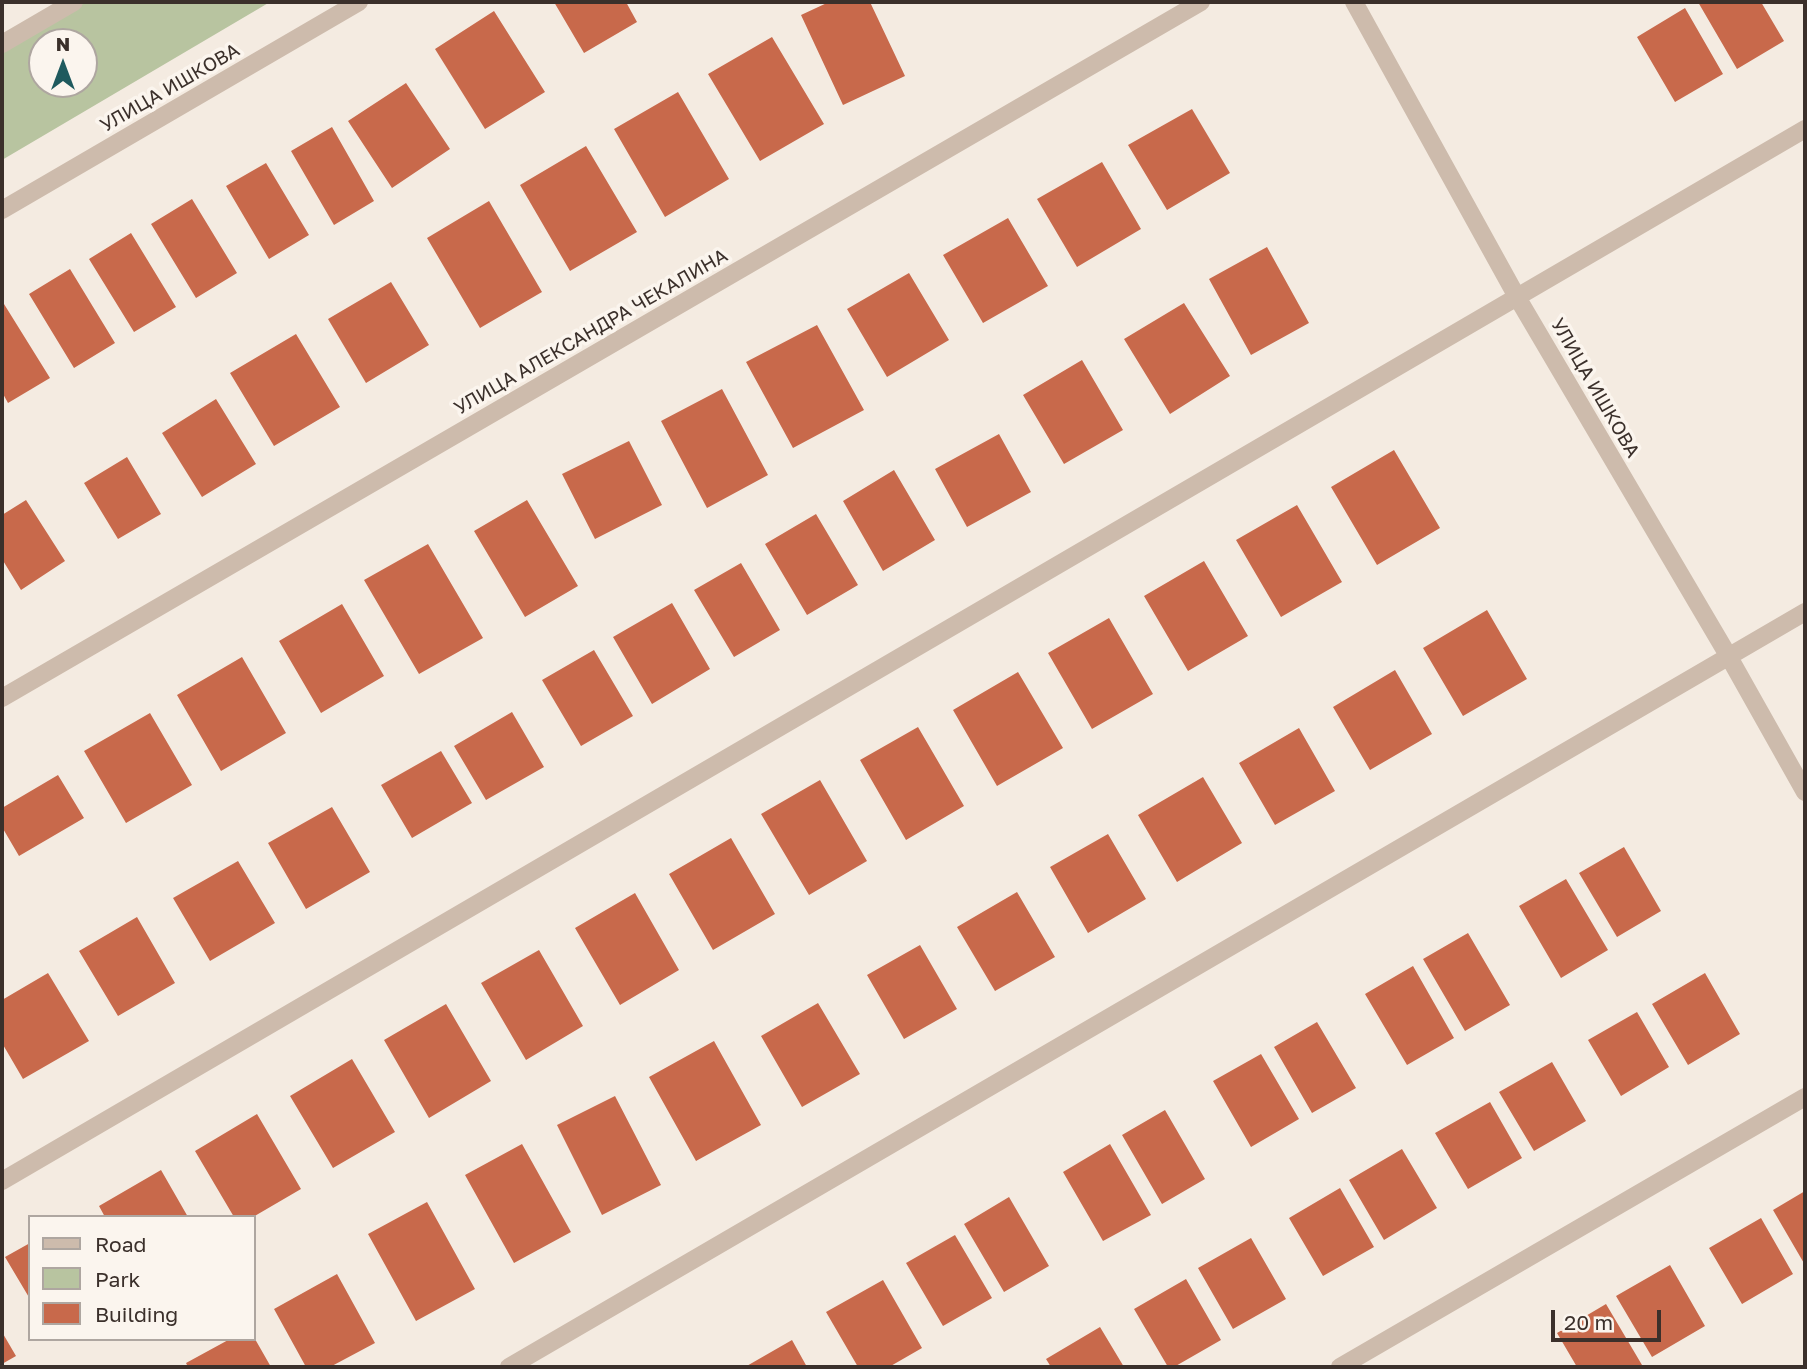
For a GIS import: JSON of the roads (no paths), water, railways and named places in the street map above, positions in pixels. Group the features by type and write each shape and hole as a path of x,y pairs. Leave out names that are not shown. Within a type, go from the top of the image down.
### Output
{"street":[{"path":"2,44 75,2"},
{"name":"УЛИЦА ИШКОВА","path":"2,210 359,2"},
{"name":"УЛИЦА АЛЕКСАНДРА ЧЕКАЛИНА","path":"2,698 1201,2"},
{"name":"УЛИЦА ИШКОВА","path":"1354,2 1517,296 1805,792"},
{"path":"2,1181 1805,129"},
{"path":"509,1367 1805,612"},
{"path":"1340,1367 1805,1097"}]}
